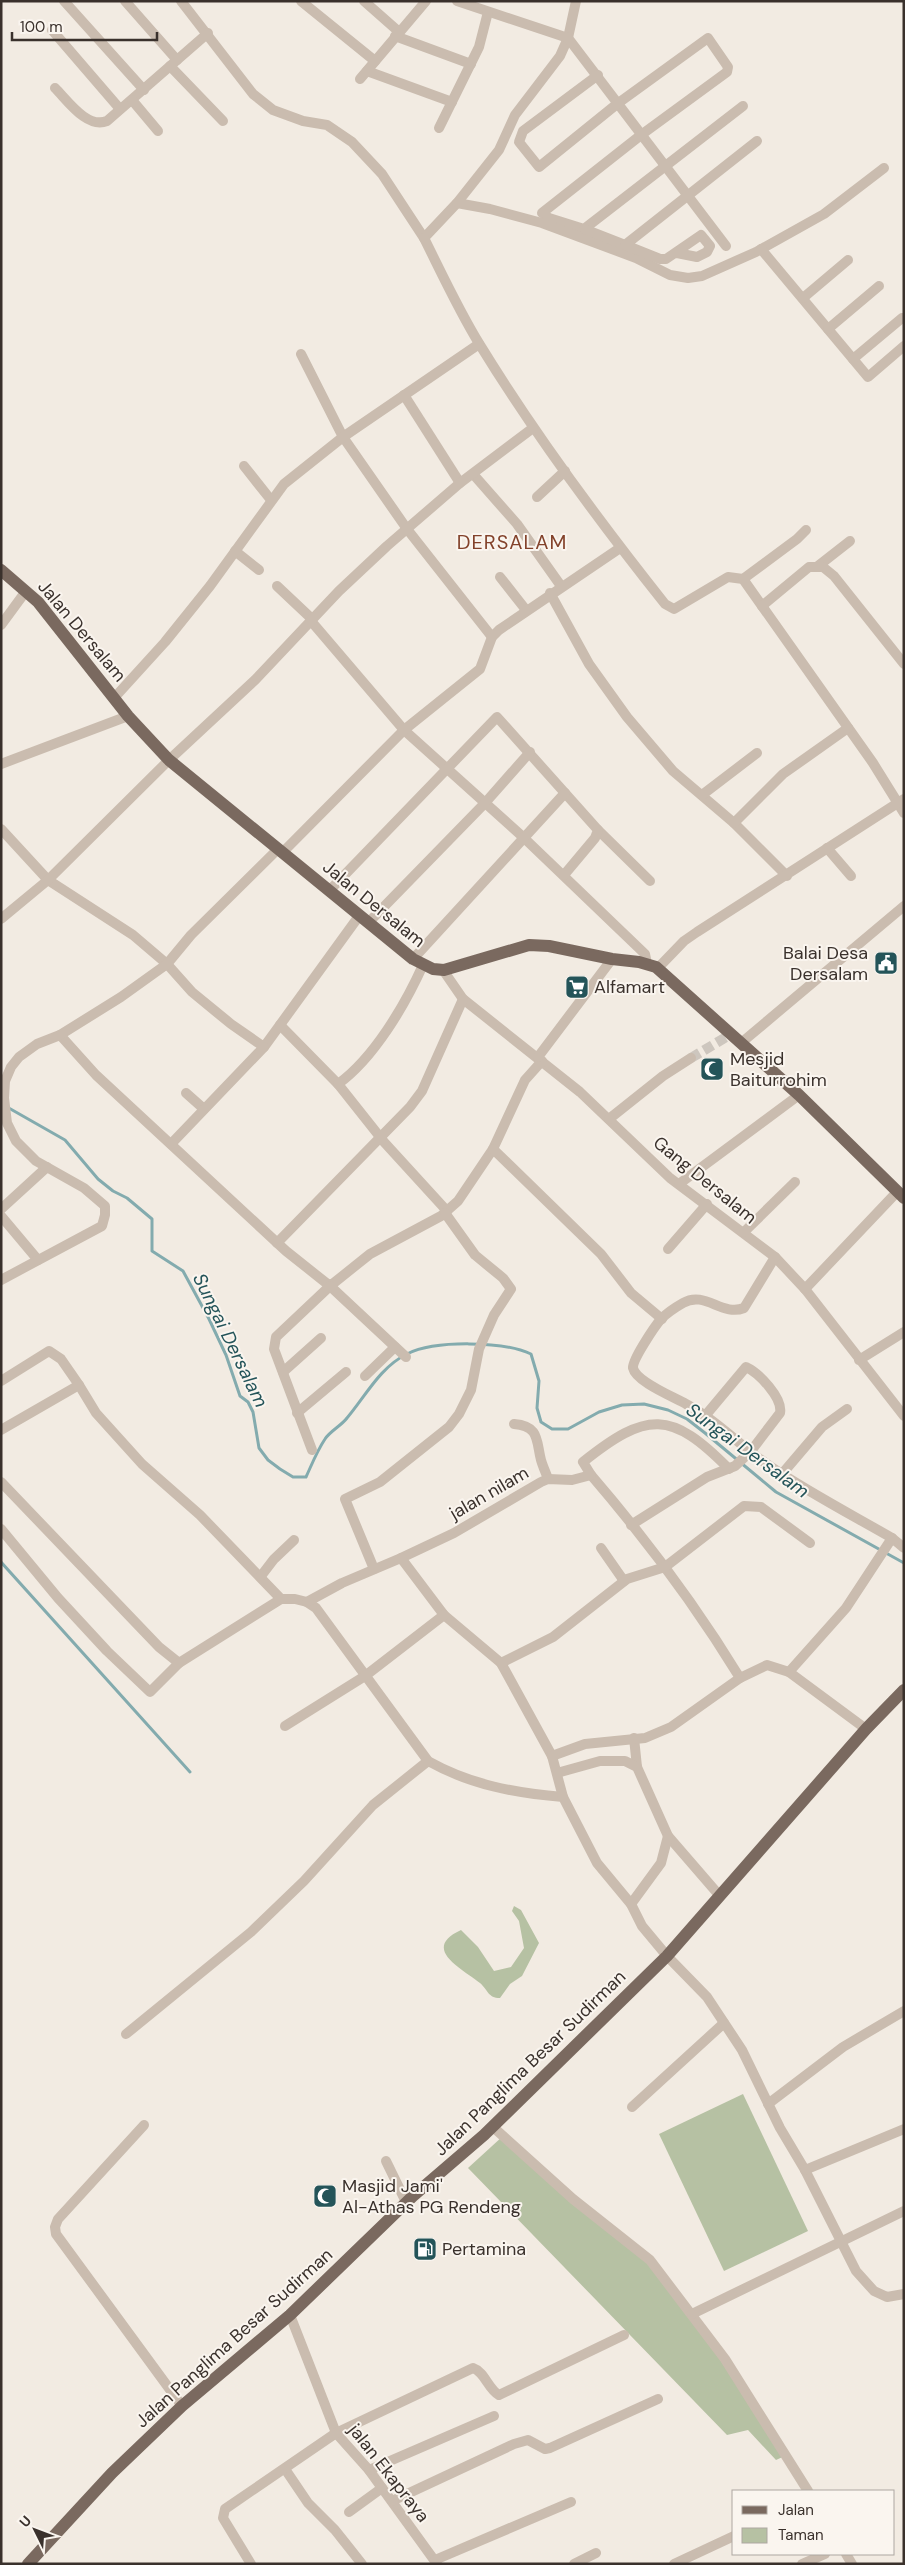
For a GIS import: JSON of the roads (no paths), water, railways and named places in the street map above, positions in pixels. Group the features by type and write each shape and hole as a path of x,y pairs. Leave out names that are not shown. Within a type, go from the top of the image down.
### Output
{"main road":[{"name":"Jalan Dersalam","path":"1,570 38,602 115,697 128,716 169,760 418,962 443,970"},
{"path":"443,970 529,945 549,946 652,966 799,1096 901,1195"},
{"name":"Jalan Panglima Besar Sudirman","path":"28,2564 112,2474 182,2406 290,2315 406,2202 493,2127 667,1956 866,1729 904,1690"}],"street":[{"path":"64,1 144,90"},
{"path":"125,1 223,121"},
{"path":"182,1 253,94 273,110 303,121 327,125 352,142 382,174 424,238 479,344 533,428 620,548 665,604 674,608 728,577 743,579 798,539 806,530"},
{"path":"301,1 375,61"},
{"path":"364,1 397,33 471,64"},
{"path":"426,1 397,33 364,75 452,102"},
{"path":"457,1 568,38 598,75 640,136 726,246"},
{"path":"424,238 457,203 500,150 515,115 560,56 568,38 576,1"},
{"path":"439,128 481,41 488,12"},
{"path":"52,30 120,109"},
{"path":"55,88 94,123 107,121 208,33"},
{"path":"598,75 523,131 520,142 539,168 618,104 708,38 728,67 727,72 640,136 542,213 549,218 584,229 660,259 666,259 677,253"},
{"path":"132,100 158,130"},
{"path":"584,229 743,106"},
{"path":"625,245 757,141"},
{"path":"457,203 490,209 542,223 636,258 670,275 688,278 702,276 761,249 824,214 884,168"},
{"path":"761,249 868,377 904,346"},
{"path":"803,298 848,260"},
{"path":"828,329 879,286"},
{"path":"853,359 902,318"},
{"path":"115,697 165,642 210,586 270,500 299,471 343,437 479,344"},
{"path":"301,354 343,437 407,528 492,637"},
{"path":"404,395 460,483"},
{"path":"1,919 48,880 169,760 255,680 339,590 460,483 533,428"},
{"path":"244,466 270,500"},
{"path":"537,497 565,471"},
{"path":"473,474 517,524 560,586"},
{"path":"818,566 850,541"},
{"path":"1,1280 102,1226 106,1215 105,1206 84,1188 36,1161 16,1142 7,1124 4,1098 5,1082 19,1057 37,1044 60,1035 121,997 167,964 220,905 280,851 404,730 480,669 492,637 560,586 620,548"},
{"path":"235,550 260,570"},
{"path":"762,606 811,566 826,568 904,664"},
{"path":"500,577 526,610"},
{"path":"743,579 900,801 904,814"},
{"path":"277,586 312,620 404,730 564,876 645,954 652,966 697,932 900,801"},
{"path":"1,625 26,591"},
{"path":"550,593 590,664 627,717 673,771 734,823 786,876"},
{"path":"1,764 128,716"},
{"path":"329,891 497,717 598,830 650,881"},
{"path":"734,823 783,774 848,728"},
{"path":"171,1144 264,1046 363,919 485,803 530,752"},
{"path":"702,795 756,752"},
{"path":"338,1084 349,1076 372,1050 411,990 418,962 523,837 565,794"},
{"path":"1,829 48,880 132,935 167,964 192,992 230,1024 264,1046"},
{"path":"564,876 595,838 598,830"},
{"path":"827,848 851,876"},
{"path":"733,1038 904,906"},
{"path":"312,1450 274,1349 276,1337 330,1286 370,1254 446,1212 458,1201 493,1149 516,1095 612,959"},
{"name":"Gang Dersalam","path":"443,970 463,999 540,1059 609,1119 679,1184 775,1257 805,1289 904,1416"},
{"path":"277,1243 382,1138 422,1091 463,999"},
{"path":"280,1025 338,1084 446,1212 475,1254 503,1278 511,1289 494,1314 479,1349 471,1390 459,1414 442,1434 380,1482 345,1499 374,1569"},
{"path":"60,1035 96,1075 277,1243 330,1286 406,1358"},
{"path":"609,1119 643,1090 691,1058"},
{"path":"186,1092 204,1109"},
{"path":"679,1184 799,1096"},
{"path":"493,1149 601,1254 631,1293 662,1319"},
{"path":"1,1209 47,1167"},
{"path":"744,1232 795,1182"},
{"path":"805,1289 901,1195"},
{"path":"668,1249 707,1204"},
{"path":"1,1216 38,1260"},
{"path":"775,1257 744,1308 731,1311 704,1300 694,1299 662,1319 635,1359 633,1368 637,1375 649,1384 705,1416 748,1454 889,1544 904,1548"},
{"path":"859,1360 904,1332"},
{"path":"283,1372 320,1338"},
{"path":"365,1376 395,1348"},
{"path":"1,1381 50,1351 61,1358 96,1413 142,1464 200,1515 282,1599"},
{"path":"631,1525 707,1477 732,1467 748,1454 781,1410 773,1394 750,1369 746,1368 742,1370 705,1416"},
{"path":"297,1413 346,1372"},
{"path":"1,1430 79,1385"},
{"path":"782,1474 822,1427 847,1409"},
{"path":"732,1467 690,1435 670,1424 653,1422 637,1427 603,1446 584,1462 591,1475 702,1616 740,1678"},
{"path":"514,1424 529,1428 535,1434 548,1479"},
{"name":"jalan nilam","path":"307,1602 342,1583 454,1533 497,1509 518,1493 548,1479 572,1480 591,1475"},
{"path":"1,1482 159,1647 179,1663"},
{"path":"501,1663 553,1637 624,1581 665,1567 744,1506 761,1507 810,1543"},
{"path":"1,1529 64,1604 150,1692 179,1663 282,1599 307,1602 316,1608 428,1762 454,1776 485,1786 521,1793 564,1797"},
{"path":"261,1576 280,1552 294,1540"},
{"path":"788,1672 846,1608 889,1544"},
{"path":"601,1548 624,1581"},
{"path":"401,1558 444,1615 501,1663 552,1756 564,1797 597,1863 631,1904 642,1926 667,1956 707,1997 742,2050 768,2104 805,2170 856,2271 874,2291 887,2297 904,2294"},
{"path":"285,1726 365,1676 444,1615"},
{"path":"552,1756 585,1744 645,1738 671,1728 740,1678 767,1665 788,1672 866,1729"},
{"path":"634,1738 637,1767 668,1836 719,1895"},
{"path":"557,1772 600,1760 625,1761 637,1767"},
{"path":"126,2034 251,1932 304,1881 373,1805 428,1762"},
{"path":"631,1904 661,1863 668,1836"},
{"path":"768,2104 843,2047 904,2011"},
{"path":"632,2107 724,2023"},
{"path":"144,2125 58,2219 55,2227 56,2234 182,2406"},
{"path":"493,2127 573,2199 650,2260 725,2358 807,2490"},
{"path":"805,2170 904,2129"},
{"path":"386,2161 406,2202"},
{"path":"692,2314 904,2210"},
{"name":"jalan Ekapraya","path":"290,2315 336,2433 369,2470 436,2562"},
{"path":"250,2564 222,2514 225,2509 336,2433 473,2368 478,2370 494,2392 499,2395 624,2335"},
{"path":"392,2501 514,2444 528,2440 545,2449 550,2448 658,2399"},
{"path":"369,2470 494,2416"},
{"path":"285,2469 308,2503 335,2530 362,2564"},
{"path":"349,2512 382,2488"},
{"path":"436,2562 571,2502"},
{"path":"674,2564 732,2537"},
{"path":"574,2564 596,2553"},
{"path":"802,2564 823,2555"}],"waterway":[{"name":"Sungai Dersalam","path":"7,1107 65,1140 98,1179 113,1191 127,1198 152,1219 152,1251 183,1271 226,1355 240,1396 248,1402 253,1412 259,1448 268,1460 293,1477 306,1477 327,1436 345,1421 381,1374 397,1360 419,1349 434,1346 469,1344 504,1347 531,1354 539,1381 537,1408 541,1422 552,1429 568,1429 599,1412 622,1405 644,1404 668,1410 687,1419 776,1492 904,1563"},
{"path":"1,1562 190,1772"}],"tunnel":[{"path":"691,1058 728,1036"}],"place":[{"name":"Balai Desa Dersalam","path":"886,963"},
{"name":"Alfamart","path":"577,987"},
{"name":"Mesjid Baiturrohim","path":"712,1069"},
{"name":"Masjid Jami' Al-Athas PG Rendeng","path":"325,2196"},
{"name":"Pertamina","path":"425,2249"}],"district":[{"name":"DERSALAM","path":"512,542"}]}
